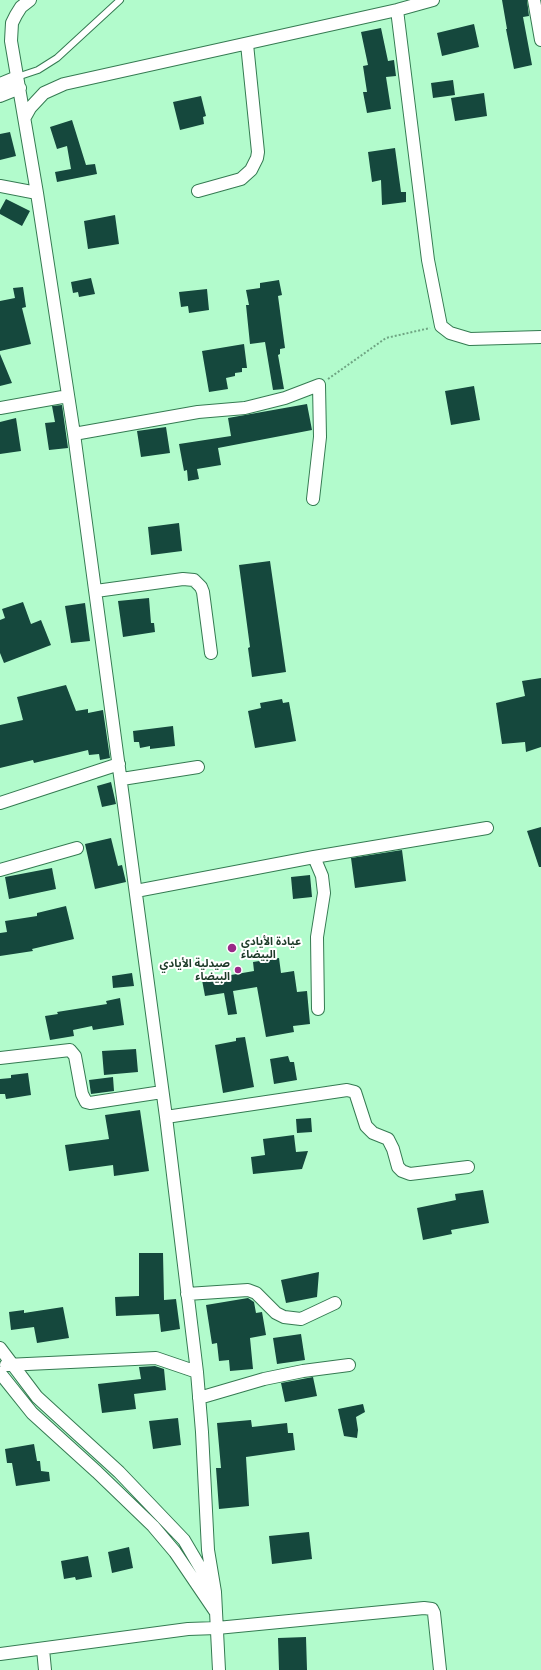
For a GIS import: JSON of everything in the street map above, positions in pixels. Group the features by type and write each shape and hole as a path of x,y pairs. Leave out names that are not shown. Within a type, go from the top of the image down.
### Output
{"street":[{"path":"28,0 16,15 11,32 74,434 122,778 166,1117 197,1372 202,1432 208,1550 216,1612 219,1670"},
{"path":"25,117 36,100 54,88 397,10 433,0"},
{"path":"534,0 541,40"},
{"path":"397,10 428,260 441,326 450,333 470,339 541,337"},
{"path":"198,190 241,179 251,170 257,158 247,44"},
{"path":"0,84 19,82"},
{"path":"0,96 19,82"},
{"path":"0,186 37,193"},
{"path":"74,434 198,412 244,408 285,398 319,386 320,437 313,500"},
{"path":"0,408 68,396"},
{"path":"96,591 183,579 194,580 201,587 203,592 211,653"},
{"path":"0,803 119,764"},
{"path":"122,778 198,767"},
{"path":"136,891 314,857 487,828"},
{"path":"0,870 77,848"},
{"path":"314,857 322,876 324,893 317,937 318,1008"},
{"path":"0,1058 70,1050 75,1056 82,1094 86,1102 90,1103 162,1092"},
{"path":"166,1117 347,1090 355,1092 366,1126 373,1133 388,1139 393,1149 398,1167 402,1172 410,1174 468,1167"},
{"path":"187,1294 248,1290 256,1293 276,1313 284,1317 297,1319 301,1319 335,1304"},
{"path":"0,1348 6,1365 37,1397 119,1472 184,1540 214,1592"},
{"path":"6,1365 156,1358 197,1372"},
{"path":"199,1398 264,1379 303,1371 350,1365"},
{"path":"0,1373 32,1413 97,1472 153,1526 175,1552 216,1612"},
{"path":"0,1654 188,1630 424,1608 432,1609 434,1613 440,1670"},
{"path":"43,1649 45,1670"}],"lane":[{"path":"19,82 57,58 120,0"}],"path":[{"path":"319,386 386,338 441,326"}],"building":[{"path":"502,0 527,0 529,16 523,17 532,65 514,69"},
{"path":"474,24 479,47 442,56 437,33"},
{"path":"381,28 388,61 394,60 396,76 386,77 391,109 367,113 363,92 367,92 363,66 368,65 361,32"},
{"path":"453,80 455,95 433,98 431,83"},
{"path":"484,93 487,116 455,121 451,98"},
{"path":"201,96 206,116 203,117 204,124 180,130 173,102"},
{"path":"72,120 86,165 95,164 97,174 57,182 55,172 71,169 67,146 57,149 50,127"},
{"path":"10,132 16,156 0,160 0,134"},
{"path":"395,148 401,192 406,192 406,202 382,205 381,180 372,182 368,152"},
{"path":"6,199 30,211 22,226 0,214 0,210"},
{"path":"115,215 119,244 88,249 84,221"},
{"path":"91,278 95,294 79,297 78,292 73,293 71,282"},
{"path":"279,280 282,295 278,296 285,348 280,349 280,354 278,355 284,389 273,390 265,342 250,344 246,305 249,305 246,290 260,288 260,283"},
{"path":"23,287 26,307 22,308 31,344 0,351 0,301 15,298 13,288"},
{"path":"207,289 209,310 189,313 188,306 181,307 179,292"},
{"path":"244,344 247,368 242,368 242,372 235,373 235,376 226,378 228,389 209,392 202,351"},
{"path":"0,354 12,383 0,386"},
{"path":"474,386 480,420 451,425 445,391"},
{"path":"307,404 312,430 218,448 221,465 197,469 199,479 188,481 187,470 184,471 179,444 231,436 228,418"},
{"path":"62,405 68,448 49,450 45,423 55,422 52,406"},
{"path":"16,418 21,451 0,454 0,422"},
{"path":"166,427 170,453 141,457 137,431"},
{"path":"179,523 182,551 151,555 148,527"},
{"path":"270,561 286,672 252,677 248,648 250,647 239,565"},
{"path":"149,598 151,623 154,623 155,632 123,637 118,601"},
{"path":"23,602 31,624 41,620 51,645 4,663 0,653 0,620 5,618 2,609"},
{"path":"85,603 90,641 71,643 65,606"},
{"path":"541,678 541,747 526,752 525,742 502,744 496,703 525,696 522,681"},
{"path":"66,685 76,711 88,709 88,713 103,710 110,758 100,760 99,754 89,755 88,750 34,763 33,760 0,768 0,725 23,720 17,697"},
{"path":"282,699 283,703 289,702 296,741 255,748 248,711 261,708 260,703"},
{"path":"173,726 175,746 150,749 150,746 140,748 139,742 134,742 133,731"},
{"path":"111,782 116,804 102,807 97,786"},
{"path":"541,827 541,867 539,867 527,831"},
{"path":"111,838 118,866 122,865 126,882 95,889 85,844"},
{"path":"402,850 406,881 355,888 351,858"},
{"path":"52,868 56,889 9,899 5,877"},
{"path":"310,875 312,897 293,899 291,877"},
{"path":"66,906 74,939 32,949 33,951 0,956 0,933 7,932 5,921 37,916 37,913"},
{"path":"279,958 281,973 294,971 297,992 307,991 310,1024 293,1026 294,1032 266,1037 257,987 233,991 237,1014 228,1015 224,993 205,996 202,980 254,971 253,962"},
{"path":"132,973 134,986 113,988 112,976"},
{"path":"120,998 124,1025 93,1030 92,1026 73,1030 74,1036 50,1040 45,1016 58,1014 57,1012 107,1004 106,1001"},
{"path":"245,1037 254,1087 223,1093 215,1045 236,1041 236,1038"},
{"path":"136,1049 138,1072 104,1075 102,1051"},
{"path":"288,1056 290,1062 294,1062 297,1080 274,1084 270,1059"},
{"path":"28,1073 31,1095 6,1099 5,1094 0,1094 0,1079 11,1078 11,1075"},
{"path":"113,1077 114,1091 91,1094 89,1080"},
{"path":"140,1110 149,1171 114,1176 113,1165 69,1171 65,1145 109,1139 105,1115"},
{"path":"311,1118 312,1132 297,1133 296,1119"},
{"path":"294,1135 296,1152 308,1151 302,1169 253,1174 251,1157 265,1155 263,1139"},
{"path":"483,1190 489,1223 451,1230 452,1234 423,1240 417,1208 456,1200 455,1194"},
{"path":"139,1253 163,1253 164,1300 176,1299 180,1329 161,1332 159,1314 116,1316 115,1297 139,1296"},
{"path":"319,1272 317,1297 286,1303 281,1280"},
{"path":"248,1298 254,1302 256,1313 262,1312 266,1335 250,1338 253,1369 230,1371 229,1360 219,1361 217,1343 212,1344 206,1305"},
{"path":"63,1307 69,1338 37,1343 34,1327 11,1330 9,1312 24,1310 24,1313"},
{"path":"301,1334 305,1360 277,1364 273,1338"},
{"path":"155,1366 164,1369 166,1390 134,1394 136,1409 102,1413 98,1384 141,1379 139,1367"},
{"path":"313,1377 317,1396 285,1402 281,1383"},
{"path":"363,1404 365,1412 356,1417 358,1430 357,1438 344,1436 338,1409"},
{"path":"178,1418 181,1445 153,1449 149,1421"},
{"path":"251,1420 252,1427 287,1423 288,1433 293,1433 295,1450 246,1457 249,1506 219,1509 216,1468 221,1468 217,1423"},
{"path":"34,1444 37,1461 40,1461 41,1471 49,1472 50,1481 16,1486 12,1463 7,1463 5,1449"},
{"path":"309,1532 312,1559 272,1564 269,1536"},
{"path":"129,1547 133,1568 112,1573 108,1552"},
{"path":"88,1556 92,1577 76,1580 75,1577 64,1579 61,1561"},
{"path":"306,1637 307,1670 279,1670 278,1638"}],"place":[{"name":"عيادة الأيادي البيضاء","path":"232,948"},
{"name":"صيدلية الأيادي البيضاء","path":"238,970"}]}
